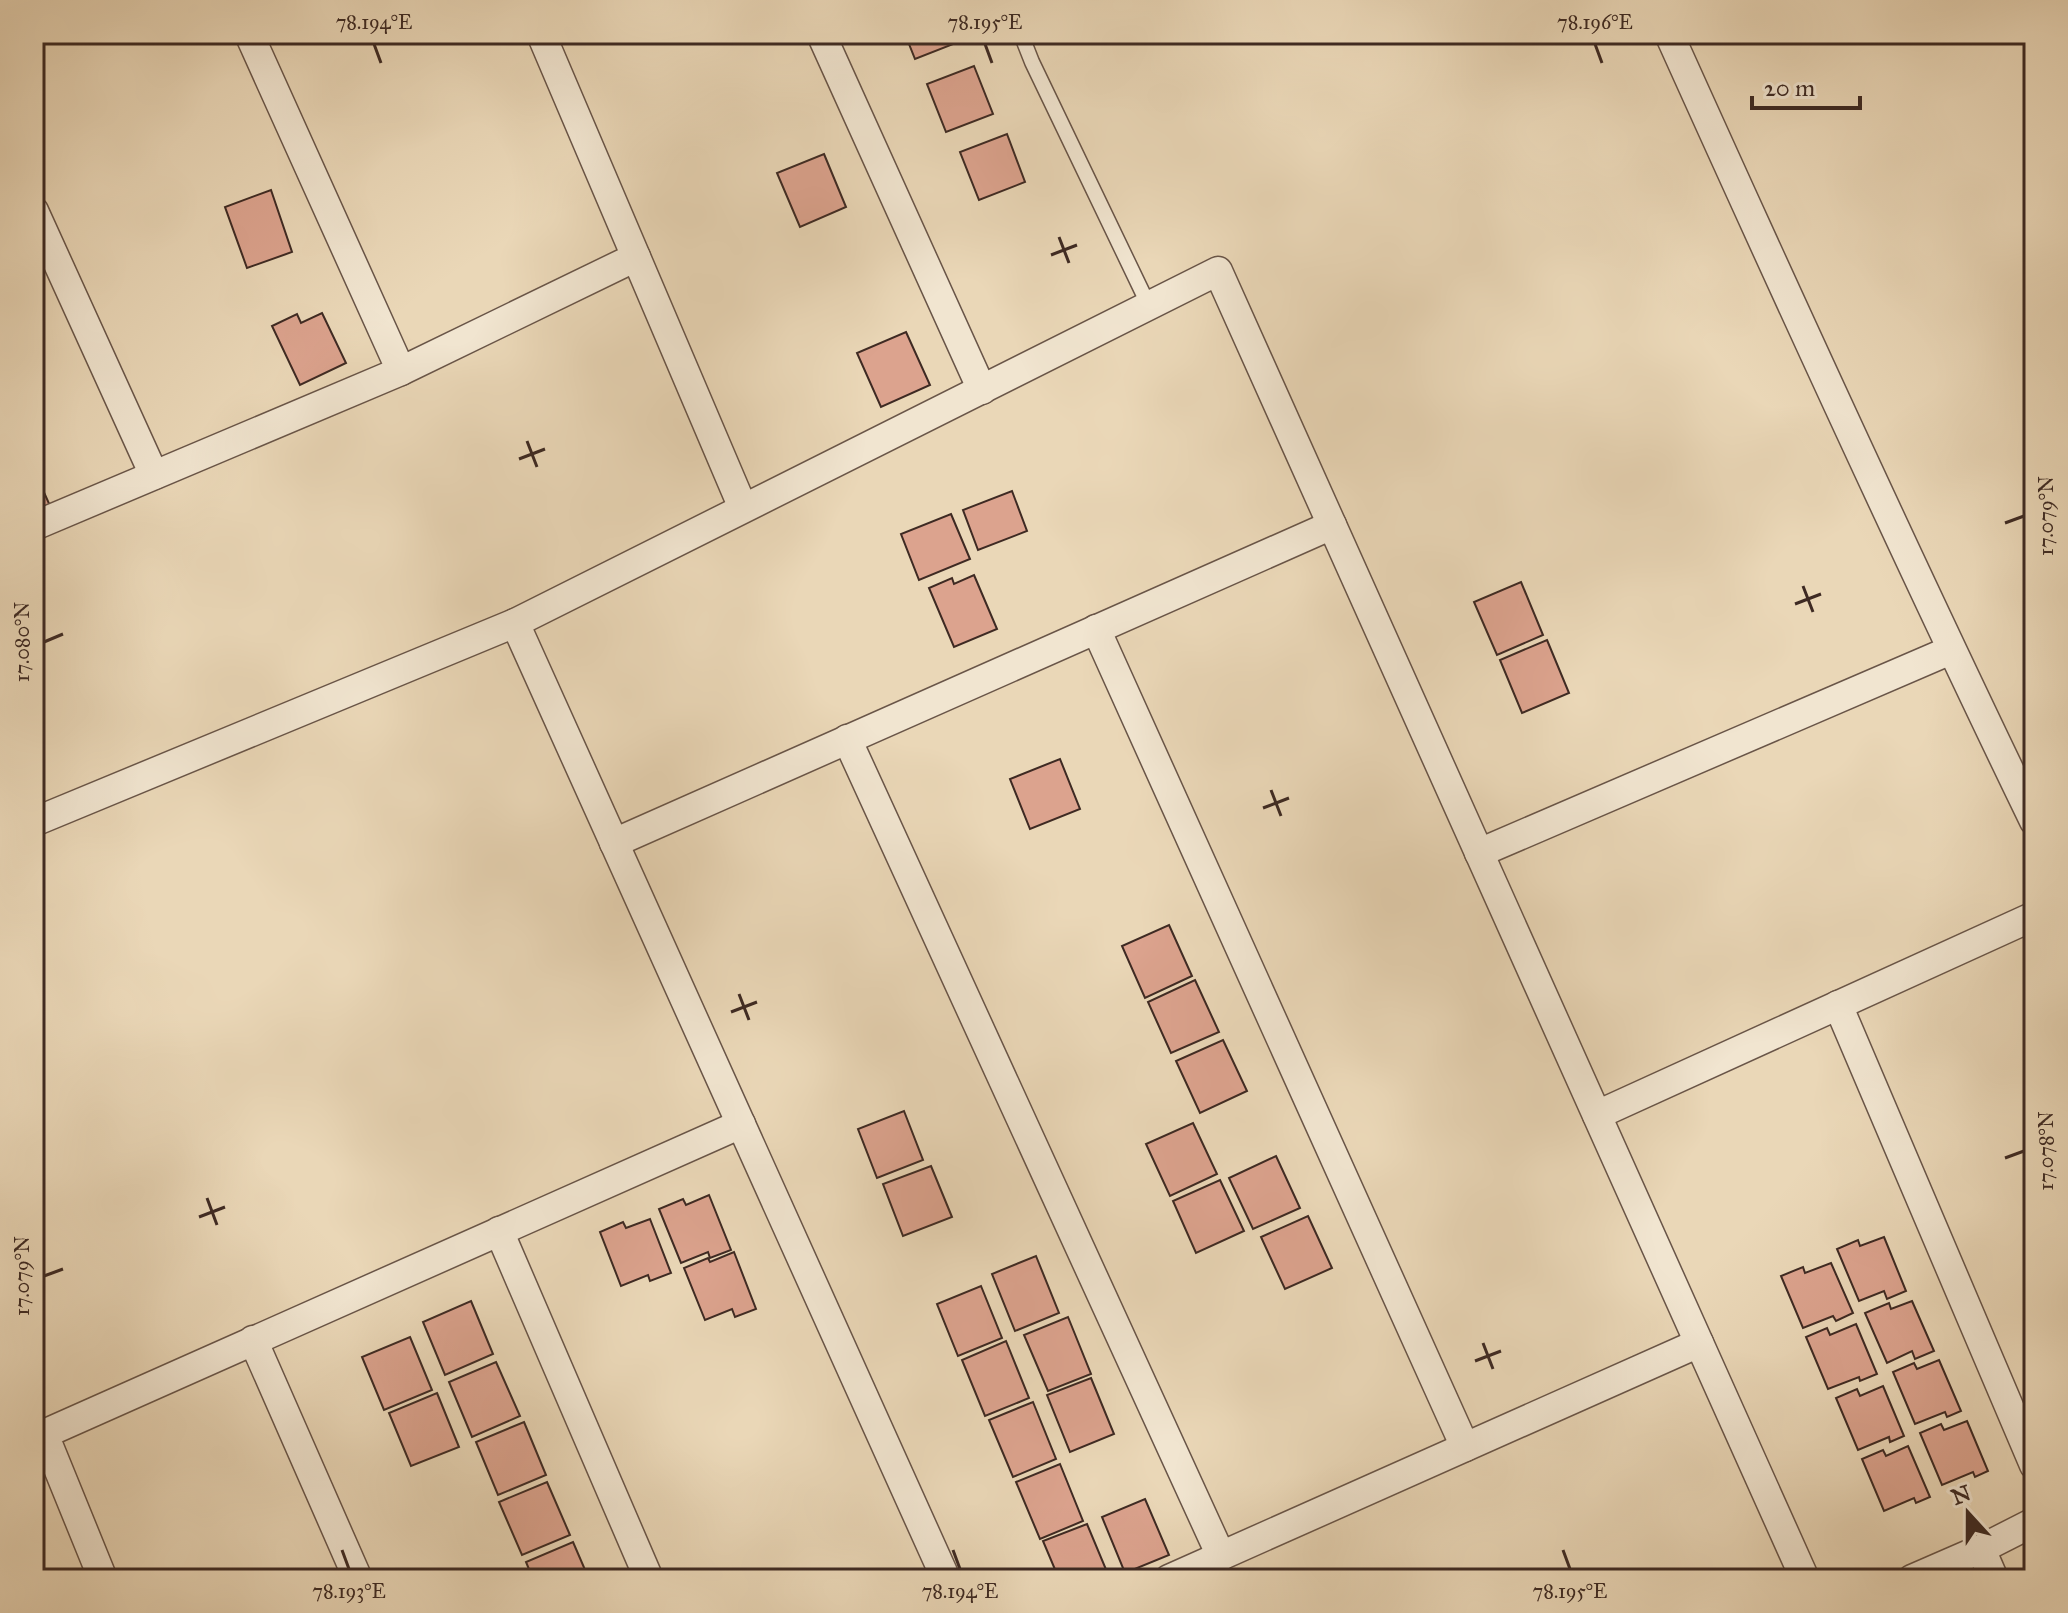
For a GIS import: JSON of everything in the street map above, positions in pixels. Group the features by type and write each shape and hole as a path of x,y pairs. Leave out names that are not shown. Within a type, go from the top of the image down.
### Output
{"street":[{"path":"249,34 401,371"},
{"path":"541,34 743,508"},
{"path":"821,34 982,390"},
{"path":"1669,34 1951,650 2034,821"},
{"path":"34,211 154,475"},
{"path":"34,526 401,371 636,257"},
{"path":"34,822 515,623 1218,271 1805,1579"},
{"path":"614,843 1332,525"},
{"path":"515,623 946,1579"},
{"path":"1096,629 1465,1447"},
{"path":"1479,853 1951,650"},
{"path":"847,739 1221,1556"},
{"path":"1597,1115 2034,916"},
{"path":"1838,1005 2034,1465"},
{"path":"103,1579 44,1434 741,1124"},
{"path":"499,1231 649,1579"},
{"path":"253,1340 358,1579"},
{"path":"1169,1579 1699,1343"},
{"path":"1912,1579 2034,1522"},
{"path":"1981,1549 1994,1579"}],"lane":[{"path":"1021,34 1149,306"}],"building":[{"path":"905,34 959,34 961,41 915,59"},
{"path":"974,66 993,114 946,132 927,84"},
{"path":"1007,134 1025,182 979,200 960,152"},
{"path":"824,154 846,207 800,227 777,173"},
{"path":"271,190 292,252 247,268 225,207"},
{"path":"322,313 346,363 300,385 272,326 297,314 301,323"},
{"path":"906,332 930,385 881,407 857,353"},
{"path":"34,470 51,508 34,516"},
{"path":"1012,491 1027,531 978,550 963,510"},
{"path":"951,514 970,559 919,580 901,534"},
{"path":"974,575 997,629 954,647 929,588 952,578 954,584"},
{"path":"1521,582 1543,635 1497,655 1474,602"},
{"path":"1547,640 1569,693 1522,713 1500,660"},
{"path":"1060,759 1080,809 1030,829 1010,779"},
{"path":"1169,925 1192,976 1145,998 1122,946"},
{"path":"1195,980 1219,1032 1171,1053 1148,1002"},
{"path":"1223,1040 1247,1091 1200,1113 1176,1061"},
{"path":"904,1111 923,1160 877,1178 858,1129"},
{"path":"1193,1123 1217,1174 1170,1196 1146,1144"},
{"path":"1276,1156 1300,1208 1253,1229 1229,1178"},
{"path":"931,1166 952,1217 903,1236 883,1184"},
{"path":"1220,1180 1244,1231 1196,1253 1173,1201"},
{"path":"709,1195 731,1250 710,1258 708,1252 681,1263 659,1209 683,1199 686,1205"},
{"path":"1308,1216 1332,1268 1285,1289 1261,1237"},
{"path":"650,1219 671,1273 650,1281 648,1275 621,1286 600,1232 623,1222 626,1228"},
{"path":"1884,1237 1906,1291 1887,1299 1884,1291 1859,1301 1837,1249 1858,1240 1860,1246"},
{"path":"734,1252 756,1309 735,1317 732,1309 705,1320 684,1268"},
{"path":"1036,1256 1059,1313 1015,1331 992,1274"},
{"path":"1831,1263 1853,1313 1836,1321 1833,1316 1803,1328 1781,1276 1803,1267 1805,1273"},
{"path":"981,1286 1002,1338 958,1356 937,1304"},
{"path":"471,1301 493,1354 445,1375 423,1322"},
{"path":"1912,1301 1934,1351 1915,1359 1912,1351 1887,1363 1865,1313 1889,1303 1891,1309"},
{"path":"1068,1317 1091,1374 1048,1391 1024,1335"},
{"path":"1856,1324 1877,1374 1860,1381 1859,1377 1828,1389 1806,1337 1827,1328 1830,1335"},
{"path":"410,1337 432,1390 384,1410 362,1357"},
{"path":"1006,1341 1029,1398 985,1416 962,1360"},
{"path":"1939,1360 1961,1411 1947,1417 1945,1412 1915,1424 1893,1372 1914,1363 1917,1369"},
{"path":"496,1362 520,1416 472,1437 449,1382"},
{"path":"1091,1378 1114,1434 1070,1452 1047,1395"},
{"path":"1883,1386 1904,1436 1890,1442 1889,1437 1858,1450 1836,1398 1857,1389 1860,1396"},
{"path":"437,1393 459,1447 411,1466 389,1413"},
{"path":"1033,1402 1056,1459 1013,1477 989,1420"},
{"path":"1967,1421 1988,1471 1975,1477 1973,1472 1942,1485 1920,1433 1941,1424 1944,1430"},
{"path":"524,1422 546,1475 498,1495 476,1442"},
{"path":"1908,1446 1930,1497 1916,1503 1914,1498 1884,1511 1862,1459 1883,1450 1886,1456"},
{"path":"1060,1464 1083,1521 1040,1539 1016,1482"},
{"path":"547,1482 570,1535 522,1555 499,1502"},
{"path":"1145,1499 1169,1555 1125,1573 1102,1517"},
{"path":"1087,1524 1110,1579 1059,1579 1043,1541"},
{"path":"573,1542 589,1579 533,1579 526,1562"}]}
